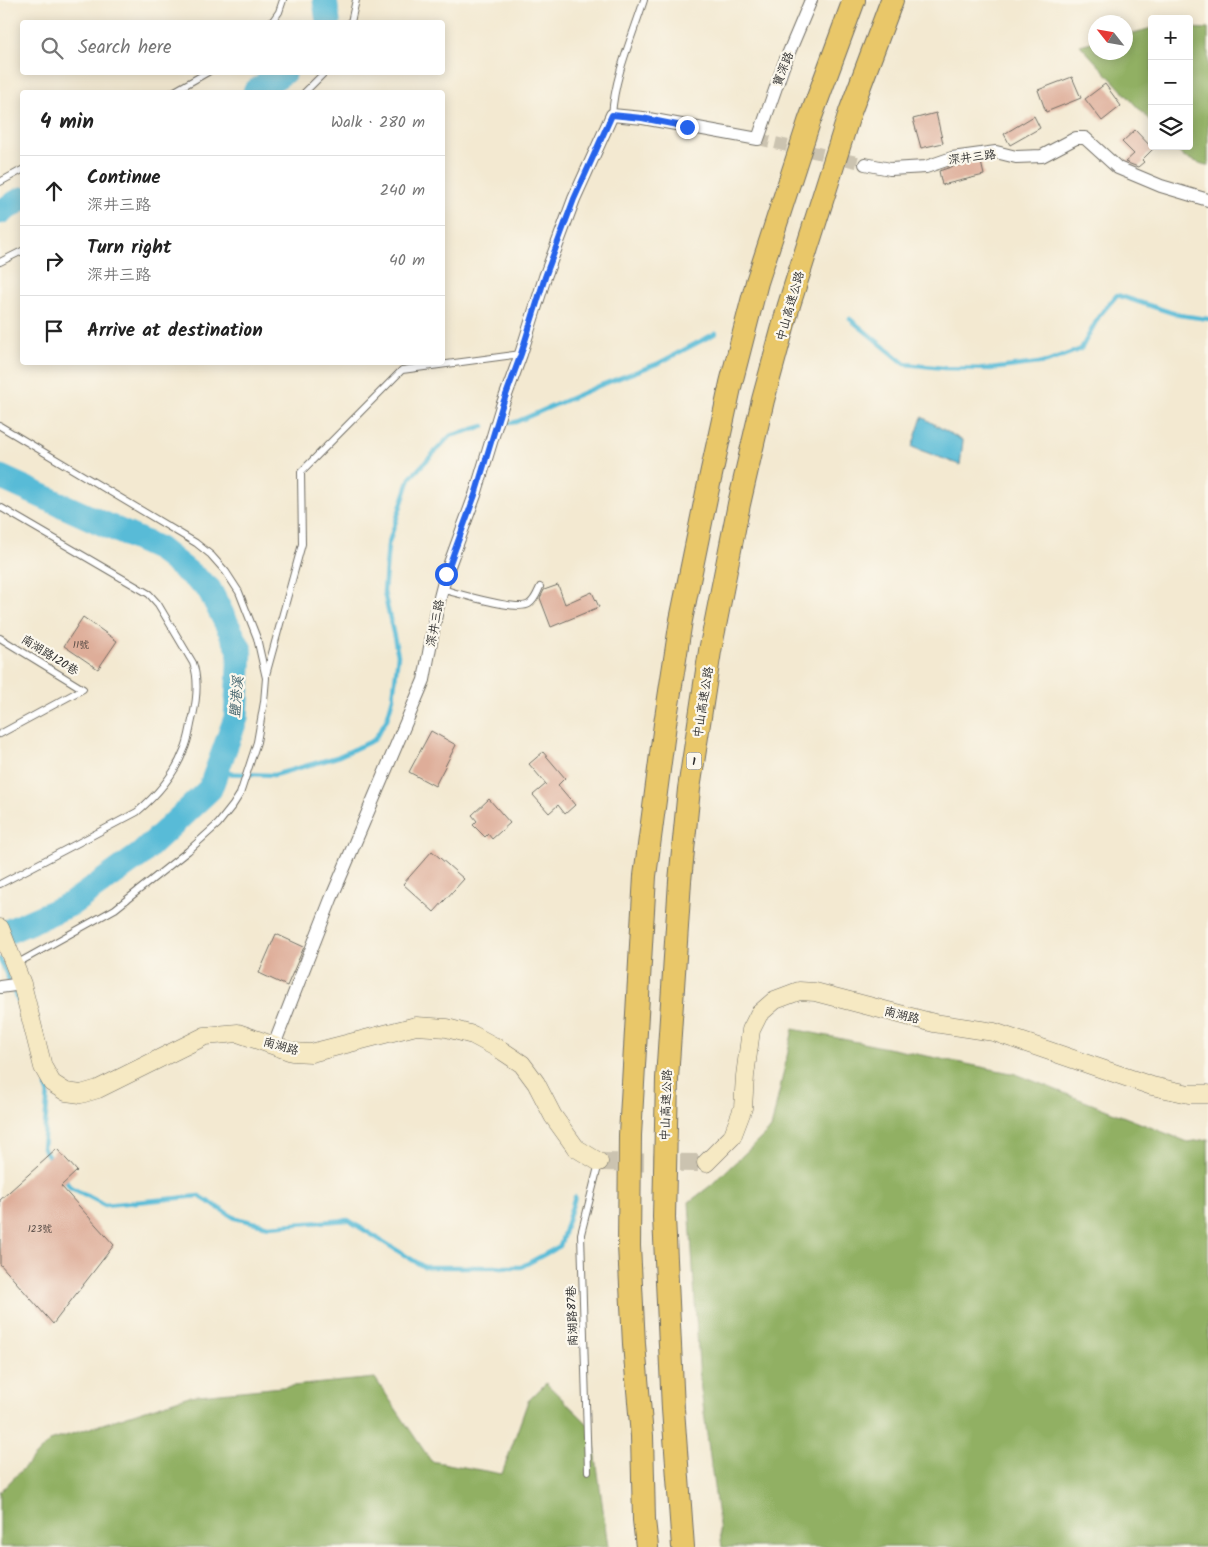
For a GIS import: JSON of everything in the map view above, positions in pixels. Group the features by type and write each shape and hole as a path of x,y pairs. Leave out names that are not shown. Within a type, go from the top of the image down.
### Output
{"highway":[{"path":"647,1547 644,1520 642,1436 634,1344 629,1246 630,1135 646,876 665,724 681,620 731,383 757,282 808,122 854,0"},
{"name":"中山高速公路","path":"684,1547 673,1409 664,1217 667,1079 680,880 689,789 710,651 739,504 763,400 789,305 850,112 892,0"}],"street":[{"name":"寶深路","path":"612,115 642,118 758,139 784,64 811,0"},
{"name":"深井三路","path":"274,1045 331,899 424,680 441,589 455,545 475,495 502,406 521,354 545,277 574,199 612,115"},
{"name":"深井三路","path":"865,164 890,169 926,167 952,158 996,152 1016,157 1042,156 1076,138 1085,138 1118,168 1161,186 1208,200"},
{"name":"南湖路","path":"0,928 22,984 43,1068 52,1083 66,1092 81,1094 98,1089 205,1036 238,1033 292,1052 311,1054 416,1026 447,1028 473,1035 522,1064 536,1083 553,1116 576,1148 599,1162"},
{"path":"0,987 22,984"},
{"name":"南湖路","path":"706,1163 732,1137 743,1108 751,1030 760,1014 774,1000 798,991 815,992 934,1023 994,1032 1152,1086 1189,1094 1208,1094"}],"lane":[{"path":"273,20 279,12 283,0"},
{"path":"351,20 356,0"},
{"path":"612,115 613,96 619,71 644,0"},
{"path":"176,90 203,75"},
{"path":"306,90 322,75"},
{"path":"0,182 20,171"},
{"path":"0,262 20,252"},
{"path":"445,364 521,354"},
{"path":"15,964 115,909 188,851 218,824 233,805 240,794 257,742 266,678 302,544 301,472 402,370 439,365"},
{"path":"0,426 196,543 210,555 226,572 238,592 257,638 266,678"},
{"path":"0,507 149,594 158,604 197,673 196,704 185,749 178,763 151,800 137,812 0,884"},
{"path":"441,589 510,606 528,605 534,600 540,587"},
{"name":"南湖路120巷","path":"0,638 83,689 0,734"},
{"name":"南湖路87巷","path":"588,1471 581,1234 599,1162"}],"green space":[{"path":"1193,28 1208,29 1208,166 1183,157 1177,150 1193,150"},
{"path":"1148,29 1148,119 1094,60 1133,60 1133,33"},
{"path":"1088,43 1088,54 1080,45"},
{"path":"793,1029 1016,1074 1188,1142 1208,1139 1208,1547 722,1547 700,1382 689,1202 710,1186 771,1129"},
{"path":"375,1378 431,1461 502,1474 528,1401 546,1383 592,1428 608,1547 0,1547 0,1492 50,1441 189,1396"}],"water":[{"path":"922,417 963,441 960,465 912,447"}],"building":[{"path":"1072,77 1081,98 1046,112 1038,90"},
{"path":"1105,84 1121,106 1102,121 1085,99"},
{"path":"936,113 943,143 921,148 913,119"},
{"path":"1034,116 1040,128 1010,145 1004,134"},
{"path":"1135,130 1148,144 1148,150 1152,150 1138,167 1125,162 1134,154 1122,142"},
{"path":"981,162 984,175 942,185 939,171 954,166"},
{"path":"558,585 565,604 592,592 599,607 551,627 540,598 544,590"},
{"path":"83,617 117,641 98,669 64,646"},
{"path":"431,731 456,745 435,786 409,772"},
{"path":"543,752 565,778 558,785 575,805 565,814 558,805 549,813 533,795 546,784 529,764"},
{"path":"489,799 510,823 492,839 488,834 485,837 473,825 477,821 472,815"},
{"path":"432,851 464,879 434,912 403,884"},
{"path":"276,934 304,947 287,986 259,973"},
{"path":"57,1149 77,1171 61,1186 114,1245 53,1324 0,1264 0,1200"}],"waterway":[{"name":"鹽港溪","path":"325,0 328,20"},
{"name":"鹽港溪","path":"258,90 280,75"},
{"name":"鹽港溪","path":"0,212 20,200"},
{"path":"850,319 905,364 944,368 991,369 1047,362 1081,349 1099,316 1117,295 1179,315 1208,319"},
{"path":"510,423 659,363 716,333"},
{"path":"215,773 274,775 337,757 374,740 387,719 393,698 398,655 384,592 388,545 410,478 450,436 484,426"},
{"name":"鹽港溪","path":"0,477 159,549 209,589 240,650 236,718 210,789 140,855 71,904 0,935"},
{"path":"0,959 18,1002"},
{"path":"46,1087 48,1092 43,1148 52,1161"},
{"path":"64,1177 70,1187 105,1205 199,1196 235,1218 269,1226 348,1220 424,1267 521,1267 560,1246 575,1197"}],"tunnel":[{"path":"758,139 865,164"},
{"path":"599,1162 706,1163"}],"route":[{"path":"446,574 455,545 475,495 502,406 521,354 545,277 574,199 612,115 642,118 687,127"}]}
